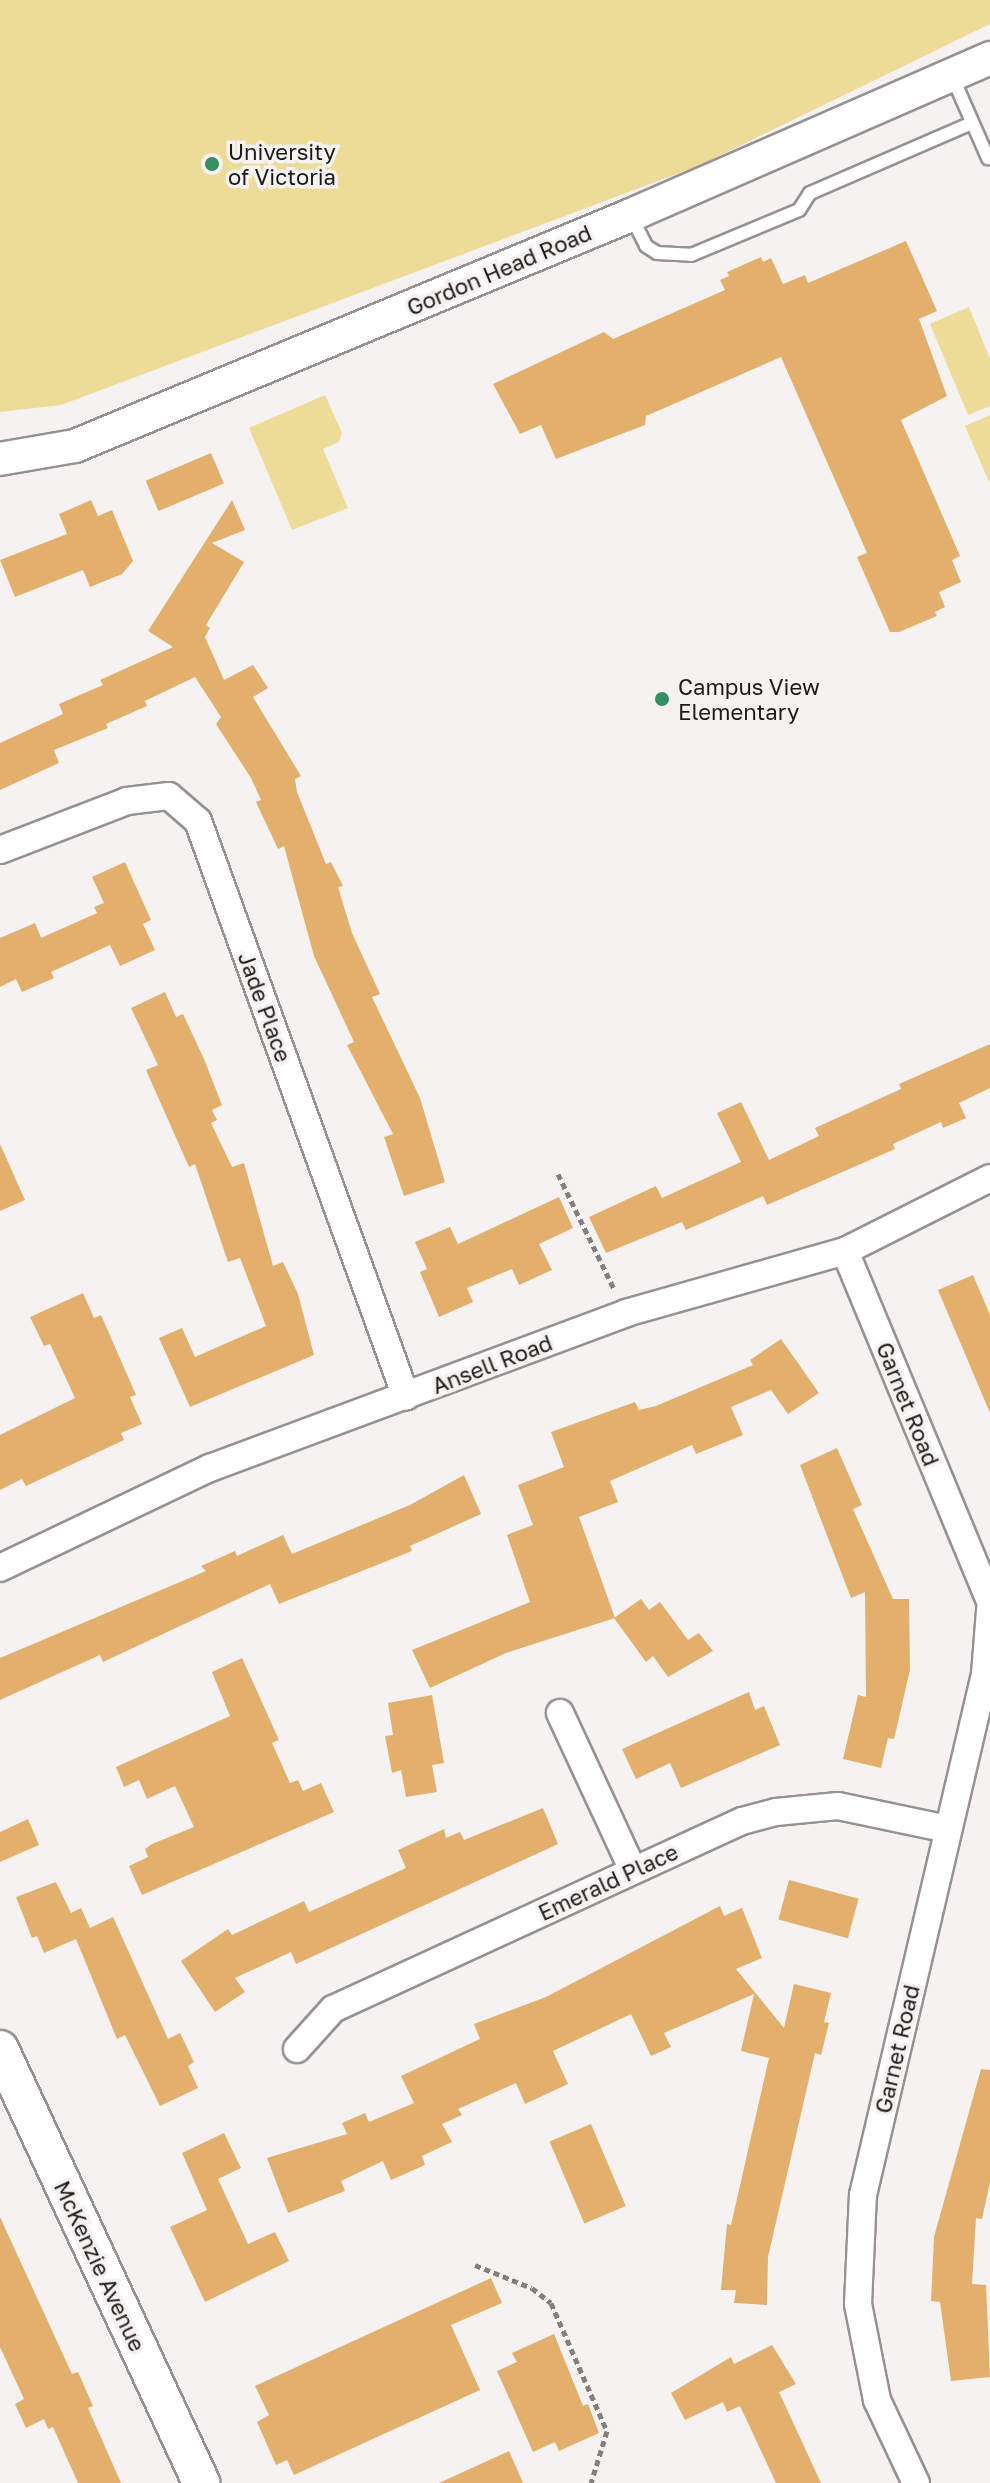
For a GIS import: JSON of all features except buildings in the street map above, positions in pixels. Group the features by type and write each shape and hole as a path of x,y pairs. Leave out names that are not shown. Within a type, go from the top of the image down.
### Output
{"main road":[{"name":"McKenzie Avenue","path":"0,2049 201,2483"}],"street":[{"name":"Gordon Head Road","path":"0,459 75,446 631,215 990,58"},
{"name":"Jade Place","path":"0,850 127,801 169,796 198,821 406,1397"},
{"name":"Ansell Road","path":"0,1568 210,1468 626,1313 845,1251 990,1178"},
{"name":"Garnet Road","path":"845,1251 990,1601"},
{"name":"Garnet Road","path":"916,2483 877,2400 858,2304 863,2195 985,1674 990,1610"},
{"path":"560,1713 633,1870"},
{"name":"Emerald Place","path":"297,2049 333,2009 742,1821 776,1812 838,1806 948,1829"}],"lane":[{"path":"952,75 988,158"},
{"path":"631,215 646,246 657,253 691,255 799,210 810,193 972,123"}],"path":[{"path":"558,1174 626,1313"},
{"path":"475,2265 532,2288 551,2303 607,2431 591,2483"}],"shaded area":[{"path":"0,0 990,0 990,24 698,166 61,405 0,412"},
{"path":"969,307 990,359 990,406 968,415 930,324"},
{"path":"325,395 342,433 339,442 323,449 348,508 292,530 249,428"},
{"path":"990,415 990,481 989,482 965,426"}],"place":[{"name":"University of Victoria","path":"212,164"},
{"name":"Campus View Elementary","path":"662,699"}]}
